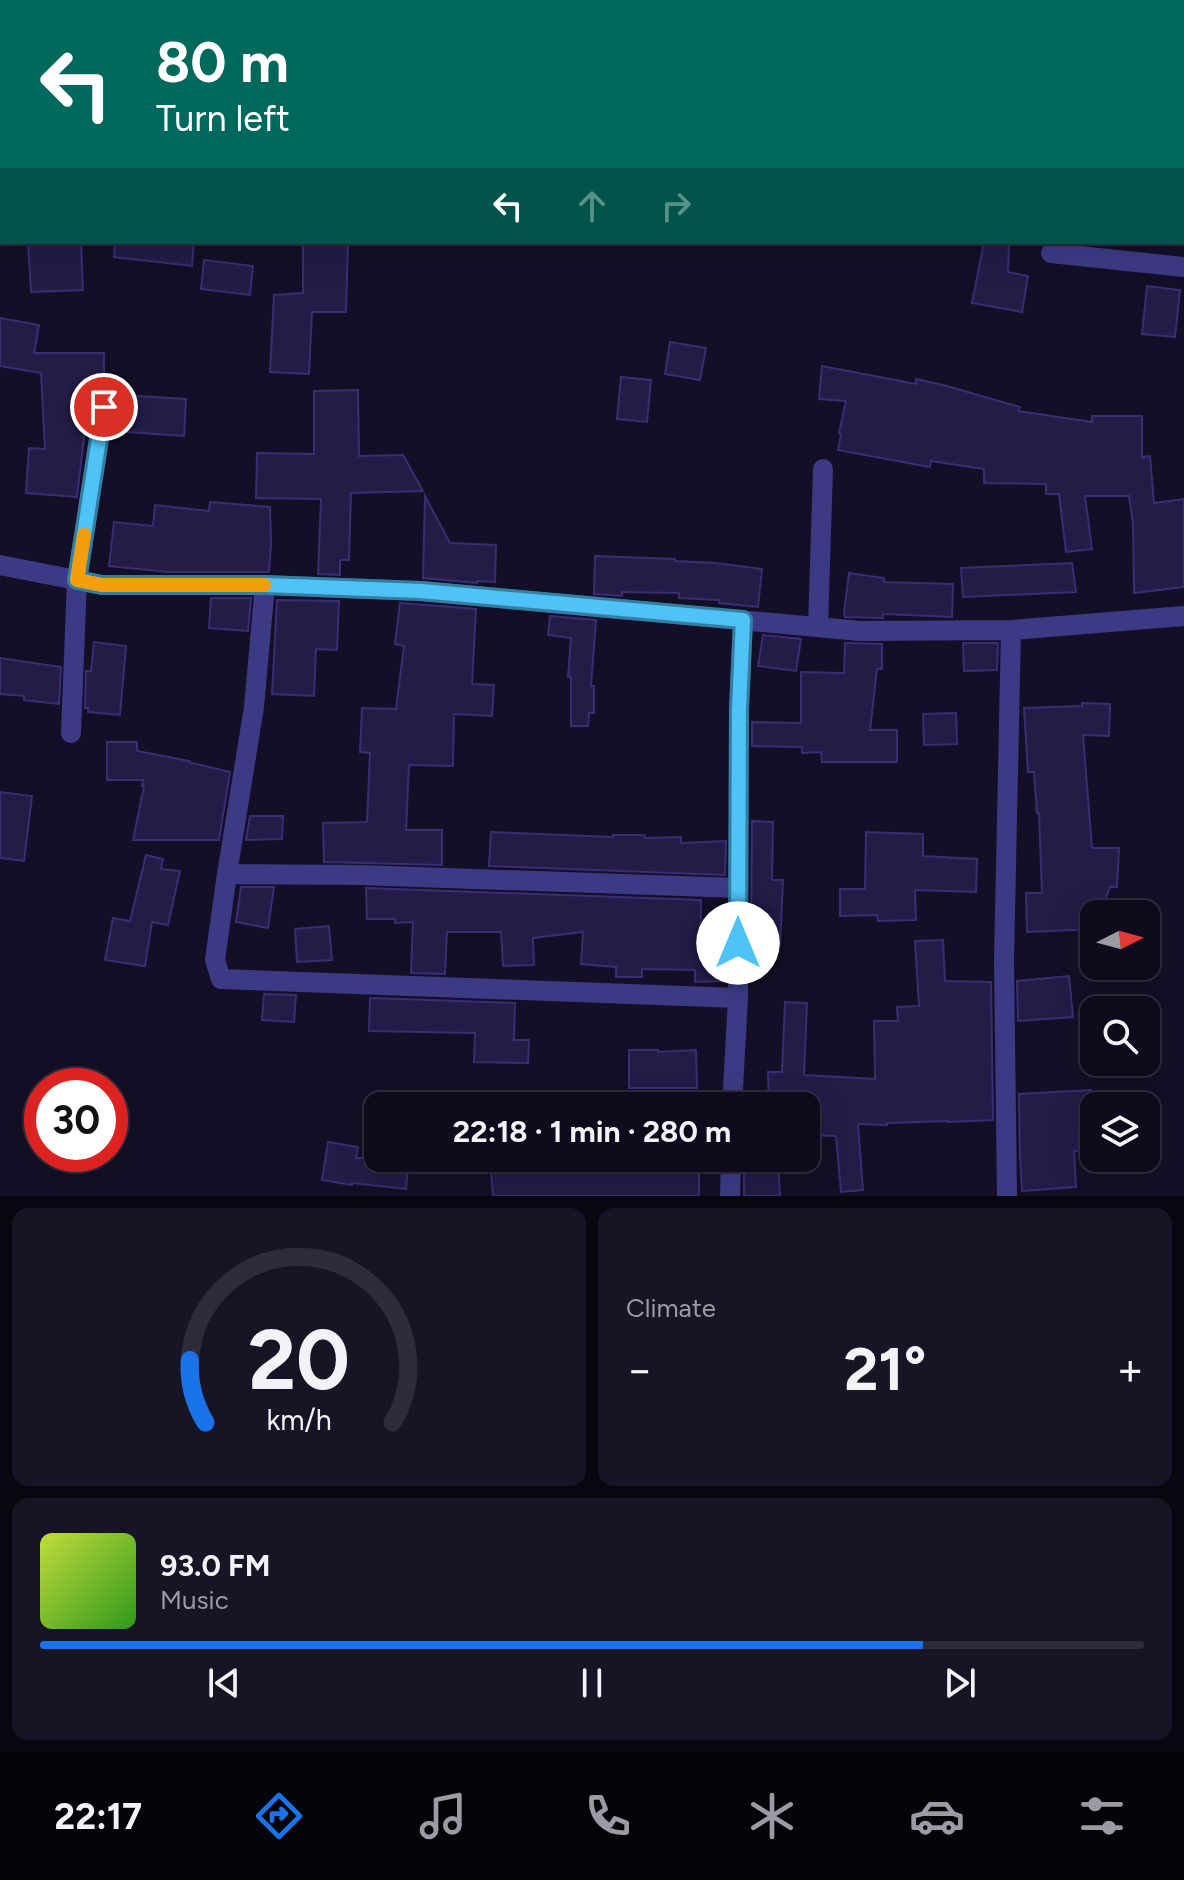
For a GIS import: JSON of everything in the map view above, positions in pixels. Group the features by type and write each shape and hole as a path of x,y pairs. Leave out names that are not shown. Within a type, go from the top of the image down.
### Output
{"street":[{"path":"1051,253 1184,267"},
{"path":"71,733 77,580 104,407"},
{"path":"818,627 823,469"},
{"path":"0,565 102,585 265,585 421,591 860,631 1011,630 1184,616"},
{"path":"265,585 254,707 215,960 221,979 738,998"},
{"path":"733,1092 738,998 739,709 743,620"},
{"path":"1007,1196 1004,960 1011,630"},
{"path":"227,874 360,875 738,888"},
{"path":"730,1196 731,1172"}],"building":[{"path":"28,244 81,244 83,290 31,292"},
{"path":"115,244 194,244 192,266 114,257"},
{"path":"303,244 348,244 346,312 312,312 309,374 270,372 274,295 303,293"},
{"path":"984,244 1009,244 1008,272 1028,276 1022,312 972,303"},
{"path":"204,260 253,266 250,295 201,289"},
{"path":"1147,286 1180,290 1175,337 1142,334"},
{"path":"0,318 39,325 34,353 104,353 104,394 186,399 184,436 113,431 116,403 111,396 100,395 91,404 85,429 77,497 26,493 29,448 45,449 41,373 0,366"},
{"path":"670,342 706,348 700,380 665,374"},
{"path":"822,366 916,384 916,379 947,386 1020,407 1018,411 1092,422 1092,416 1142,416 1142,457 1150,456 1154,503 1184,499 1184,587 1134,593 1133,524 1129,496 1085,496 1092,549 1066,552 1059,494 1046,494 1046,484 984,483 984,469 931,461 930,467 838,450 846,401 819,399"},
{"path":"621,377 651,380 647,422 617,419"},
{"path":"358,390 359,456 403,455 423,491 351,493 349,560 340,560 340,575 318,574 321,499 256,498 257,453 314,454 314,391"},
{"path":"425,496 450,543 496,545 495,582 423,578"},
{"path":"210,502 270,507 269,572 168,572 109,566 114,522 153,526 155,505 209,511"},
{"path":"595,556 675,559 762,569 758,607 719,603 719,600 679,598 679,593 594,594"},
{"path":"1072,563 1076,592 963,597 961,568"},
{"path":"849,573 884,578 884,582 953,584 952,617 883,614 883,618 845,617"},
{"path":"211,598 251,598 248,631 209,628"},
{"path":"277,600 339,601 337,650 316,649 314,696 272,694"},
{"path":"400,603 476,609 472,684 494,685 492,716 454,714 453,766 409,765 406,830 442,830 442,865 324,862 323,823 367,822 370,753 360,752 362,708 396,709 404,646 395,644"},
{"path":"550,616 596,620 591,686 594,686 594,713 589,713 588,726 571,726 571,677 568,677 571,638 548,635"},
{"path":"763,635 801,639 796,671 758,666"},
{"path":"94,642 126,646 120,715 88,712 85,708 86,671 91,671"},
{"path":"845,643 882,644 882,669 877,669 870,730 897,730 897,762 822,762 821,752 802,753 802,747 752,746 752,722 801,723 801,672 844,673"},
{"path":"963,643 998,643 997,670 964,671"},
{"path":"0,658 61,667 59,704 0,694"},
{"path":"1082,703 1110,704 1109,736 1083,735 1092,848 1119,848 1117,887 1110,887 1105,900 1080,900 1080,930 1027,932 1026,893 1042,893 1039,813 1034,772 1028,772 1024,708 1082,706"},
{"path":"956,713 957,744 924,745 923,714"},
{"path":"107,742 137,742 137,751 230,772 219,840 133,840 143,780 107,780"},
{"path":"0,792 32,796 24,861 0,858"},
{"path":"250,816 283,816 282,839 246,840"},
{"path":"752,821 773,822 772,880 783,880 780,946 751,945"},
{"path":"491,832 681,837 681,843 726,841 725,875 489,866"},
{"path":"866,832 923,834 923,856 977,859 976,892 915,890 916,920 878,921 877,915 840,916 840,889 865,889"},
{"path":"146,855 163,859 161,869 180,871 168,925 152,922 145,966 105,960 113,918 130,921"},
{"path":"241,887 274,887 268,928 236,922"},
{"path":"366,888 701,900 700,943 725,942 725,981 695,982 695,970 642,969 642,977 616,977 616,967 581,964 583,932 533,938 534,965 503,966 501,932 447,932 445,974 411,973 413,922 367,919"},
{"path":"329,926 332,960 297,962 295,929"},
{"path":"943,940 945,981 991,982 993,1120 858,1124 863,1190 841,1192 836,1136 820,1135 820,1092 769,1092 768,1072 782,1072 785,1002 807,1003 804,1075 875,1079 874,1021 898,1021 897,1007 919,1006 915,941"},
{"path":"1069,976 1073,1017 1018,1021 1017,981"},
{"path":"264,994 296,995 294,1022 262,1020"},
{"path":"370,998 515,1003 514,1040 529,1040 528,1063 474,1062 475,1033 369,1031"},
{"path":"629,1050 696,1050 697,1088 629,1088"},
{"path":"1091,1090 1080,1092 1080,1151 1074,1151 1076,1187 1022,1191 1019,1094"},
{"path":"328,1142 358,1147 356,1158 364,1158 364,1172 408,1172 406,1189 322,1180"},
{"path":"491,1172 699,1172 699,1196 493,1196"},
{"path":"744,1172 779,1172 780,1196 744,1196"}],"slow traffic":[{"path":"84,535 77,580 102,585 264,585"}],"route":[{"path":"104,407 77,580 102,585 265,585 421,591 743,620 739,709 738,943"}]}
